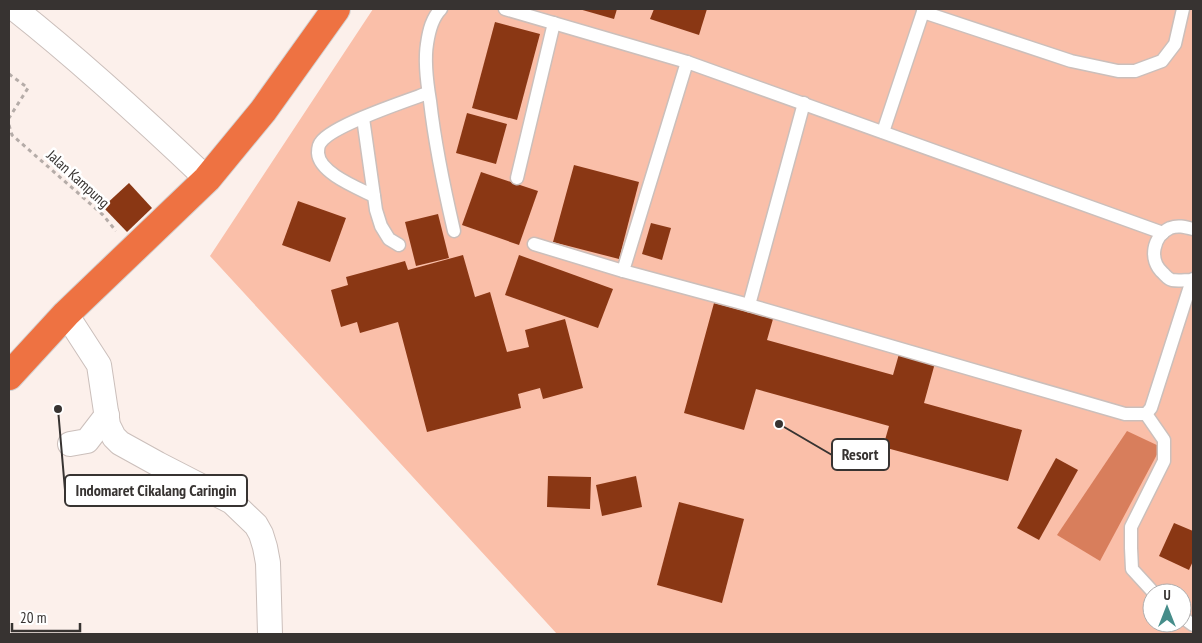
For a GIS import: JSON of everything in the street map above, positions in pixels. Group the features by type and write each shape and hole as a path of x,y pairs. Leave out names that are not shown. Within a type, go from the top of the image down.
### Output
{"highway":[{"path":"9,376 66,314 207,179 263,111 329,11"}],"street":[{"path":"15,9 42,30 153,128 207,179"},
{"path":"66,314 99,365 110,430 120,443 232,502 256,525 261,534 268,563 270,634"},
{"path":"70,444 87,441 107,415"}],"lane":[{"path":"441,9 435,16 426,44 426,62 428,92 443,185 454,231"},
{"path":"505,9 687,62 1163,232"},
{"path":"883,132 923,11 1072,61 1118,71 1135,71 1162,60 1175,44 1182,9"},
{"path":"517,178 554,23"},
{"path":"623,271 687,62"},
{"path":"374,196 351,185 331,172 319,159 318,152 321,141 339,129 363,118 428,92"},
{"path":"749,305 804,103"},
{"path":"363,118 376,210 381,226 389,238 399,245"},
{"path":"1146,414 1151,408 1192,280 1170,280 1157,268 1153,256 1156,241 1163,232 1172,228 1183,226 1193,229"},
{"path":"534,244 638,276 749,305 1124,414 1146,414"},
{"path":"1145,583 1132,569 1131,526 1164,461 1164,440 1146,414"}],"path":[{"path":"9,74 28,88 9,118"},
{"name":"Jalan Kampung","path":"9,125 12,135 103,215 133,250"}],"shaded area":[{"path":"373,9 1193,9 1193,634 557,634 210,256"},
{"path":"1127,431 1161,447 1100,561 1057,535"}],"building":[{"path":"579,9 617,9 614,19"},
{"path":"654,9 707,9 699,35 650,19"},
{"path":"495,22 540,34 517,120 472,108"},
{"path":"467,113 507,124 496,164 456,153"},
{"path":"574,165 639,182 619,259 553,242"},
{"path":"481,172 538,191 519,245 462,225"},
{"path":"129,183 152,208 127,232 103,207"},
{"path":"298,201 346,218 330,262 282,245"},
{"path":"438,214 449,258 416,266 405,222"},
{"path":"651,223 671,228 662,260 642,254"},
{"path":"463,255 475,297 490,292 507,352 529,347 525,330 565,319 583,388 543,399 540,388 518,394 521,408 427,432 398,322 360,333 357,322 341,327 331,290 348,285 346,277 405,261 408,270"},
{"path":"519,255 613,289 598,328 505,295"},
{"path":"714,303 773,319 767,340 893,375 899,354 935,363 924,403 1022,430 1008,481 883,447 889,426 756,389 744,430 684,413"},
{"path":"1056,458 1078,470 1039,540 1017,528"},
{"path":"548,476 591,477 590,509 547,507"},
{"path":"636,476 642,507 602,516 596,485"},
{"path":"679,502 744,519 722,603 657,585"},
{"path":"1174,523 1193,531 1193,561 1189,570 1159,556"}],"place":[{"name":"Indomaret Cikalang Caringin","path":"58,409"},
{"name":"Resort","path":"779,424"}]}
